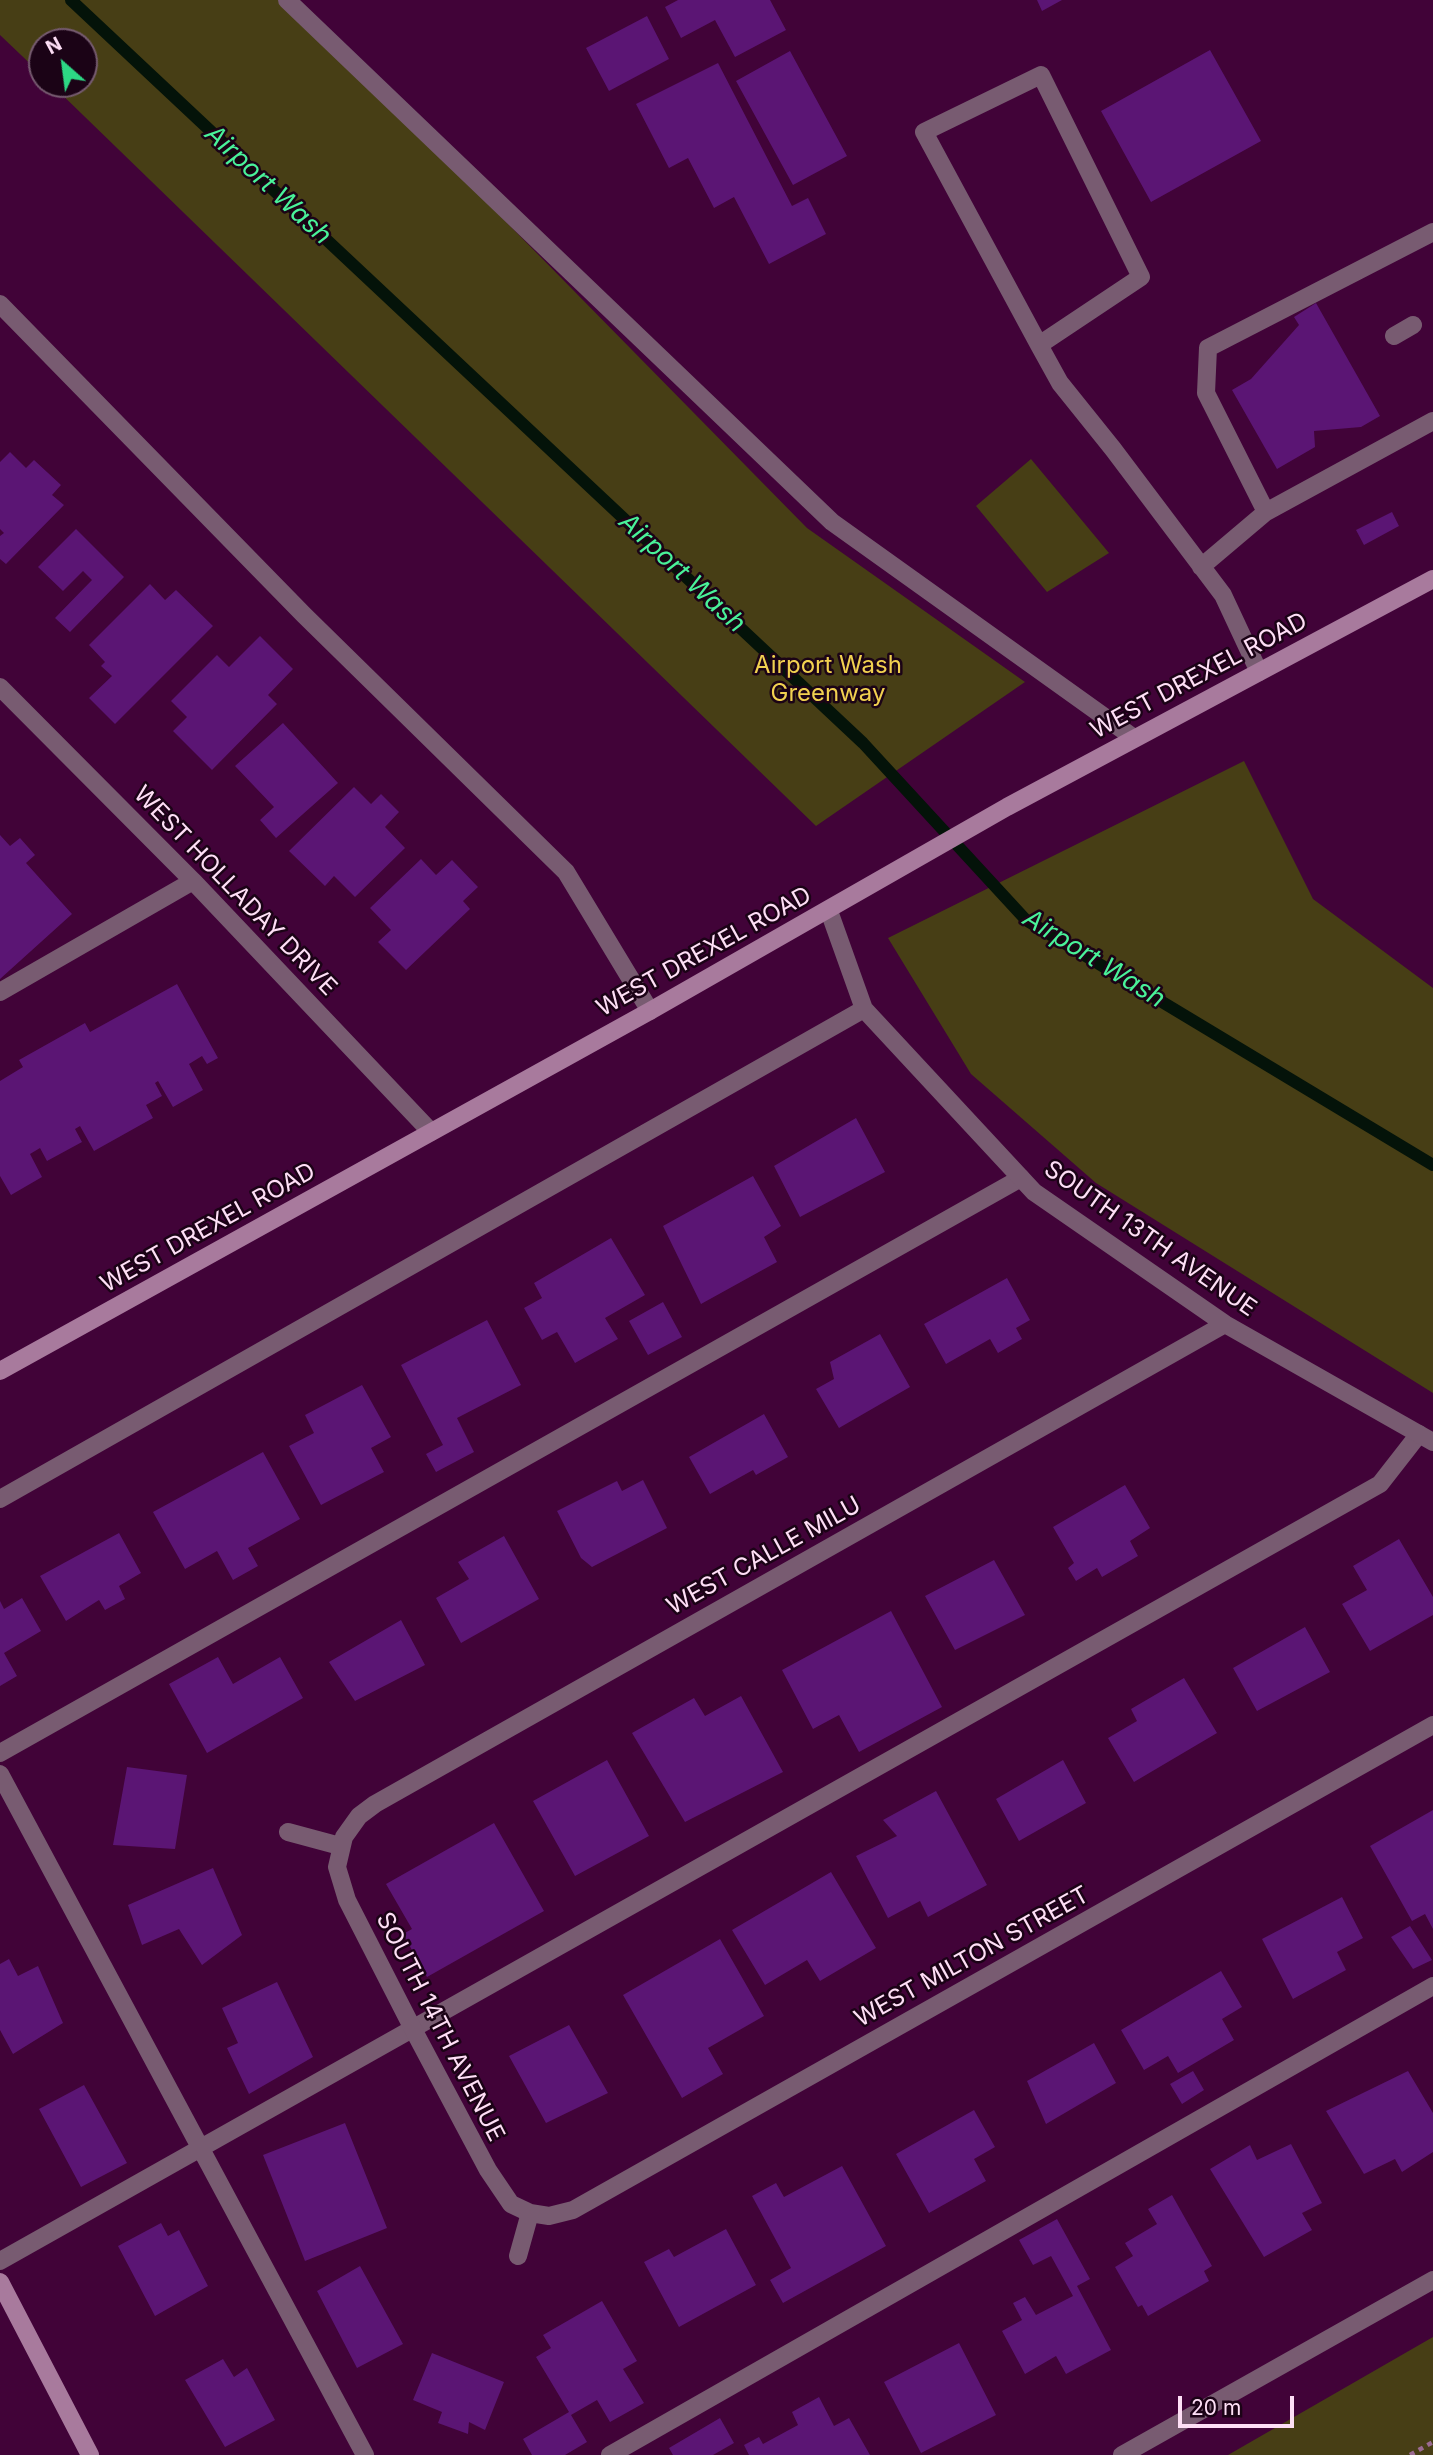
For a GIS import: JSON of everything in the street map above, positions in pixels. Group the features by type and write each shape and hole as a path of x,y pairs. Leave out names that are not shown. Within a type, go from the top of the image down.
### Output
{"street":[{"path":"287,0 832,522 1134,738"},
{"path":"1039,345 1141,277 1041,75 924,132 1039,345 1060,383 1223,595 1259,672"},
{"path":"1266,512 1206,393 1208,348 1433,232"},
{"path":"0,304 304,615 566,872 650,1011"},
{"path":"1394,336 1413,325"},
{"path":"1201,567 1266,512 1433,421"},
{"name":"WEST DREXEL ROAD","path":"0,1371 829,911 1007,807 1433,579"},
{"name":"WEST HOLLADAY DRIVE","path":"0,687 193,881 431,1132"},
{"path":"0,992 193,881"},
{"name":"SOUTH 13TH AVENUE","path":"829,911 864,1009 1034,1192 1225,1324 1426,1438"},
{"path":"0,1499 864,1009"},
{"path":"0,1753 1021,1178"},
{"name":"WEST CALLE MILU","path":"341,1846 349,1826 374,1804 1225,1324"},
{"path":"0,2261 1380,1484 1426,1438"},
{"name":"WEST MILTON STREET","path":"530,2213 550,2216 573,2210 1433,1726"},
{"path":"0,1774 365,2455"},
{"path":"288,1832 341,1846"},
{"name":"SOUTH 14TH AVENUE","path":"341,1846 337,1867 347,1900 413,2029 500,2192 511,2204 530,2213"},
{"path":"610,2455 1433,1986"},
{"path":"518,2256 530,2213"},
{"path":"1122,2455 1433,2280"},
{"path":"1,2286 90,2455"}],"path":[{"path":"1410,2455 1433,2442"}],"green space":[{"name":"Airport Wash Greenway","path":"0,0 288,0 807,528 1025,682 816,826 65,98 98,98 98,28 28,28 28,62 0,35"},
{"path":"1031,459 1109,553 1047,592 976,506"},
{"path":"1244,761 1313,899 1433,988 1433,1393 1096,1183 971,1074 888,938"},
{"path":"1433,2337 1433,2455 1228,2455"}],"building":[{"path":"678,0 770,0 786,30 735,57 715,20 681,38 665,7"},
{"path":"1037,0 1062,0 1042,11"},
{"path":"647,16 669,59 609,91 586,48"},
{"path":"1210,50 1261,141 1151,202 1101,111"},
{"path":"790,51 847,156 793,185 736,81"},
{"path":"718,63 792,206 808,198 826,234 769,264 734,197 714,208 688,158 669,168 636,104"},
{"path":"1316,303 1380,416 1361,427 1314,431 1315,447 1277,469 1232,390 1251,379 1299,325 1294,317"},
{"path":"10,452 26,468 34,460 61,485 52,495 64,505 6,564 0,559 0,536 4,533 0,529 0,462"},
{"path":"1392,512 1399,526 1364,545 1356,530"},
{"path":"76,529 124,577 70,632 55,618 92,580 83,571 63,591 38,567"},
{"path":"150,584 165,600 176,590 213,626 115,724 89,698 112,676 101,666 105,662 89,645"},
{"path":"260,636 293,669 268,695 277,704 212,770 173,731 187,717 171,701 217,655 229,667"},
{"path":"283,723 338,783 276,838 260,820 274,807 235,766"},
{"path":"354,787 371,804 381,794 399,812 385,827 405,848 355,897 334,876 325,886 289,851"},
{"path":"0,835 10,846 20,838 35,855 26,863 72,914 0,979"},
{"path":"421,859 436,875 452,860 478,887 463,901 470,909 406,970 378,942 391,930 370,908"},
{"path":"177,984 218,1058 207,1064 202,1056 189,1064 203,1090 173,1107 158,1081 155,1083 162,1096 146,1105 153,1118 94,1151 80,1126 75,1129 82,1142 47,1161 40,1148 30,1154 42,1177 11,1195 0,1176 0,1081 23,1067 19,1060 85,1023 90,1032"},
{"path":"856,1118 885,1172 800,1217 774,1166"},
{"path":"753,1176 781,1226 764,1237 777,1262 701,1304 663,1226"},
{"path":"611,1238 645,1295 605,1318 618,1339 575,1363 557,1332 542,1340 524,1308 542,1298 534,1283"},
{"path":"1007,1278 1030,1320 1016,1328 1022,1339 998,1353 990,1339 946,1364 924,1324"},
{"path":"663,1302 682,1337 648,1355 629,1321"},
{"path":"487,1320 521,1385 457,1418 474,1452 436,1472 426,1454 443,1445 401,1365"},
{"path":"880,1334 910,1387 839,1428 816,1389 834,1379 830,1362"},
{"path":"362,1385 391,1437 371,1448 384,1472 321,1505 289,1446 314,1433 305,1415"},
{"path":"764,1414 788,1457 756,1475 753,1470 710,1494 689,1457"},
{"path":"263,1452 300,1519 248,1548 258,1566 233,1580 217,1551 185,1569 153,1512"},
{"path":"643,1480 667,1528 592,1567 581,1558 557,1511 617,1481 622,1491"},
{"path":"1125,1485 1150,1528 1130,1541 1138,1556 1102,1577 1097,1568 1076,1581 1068,1568 1074,1563 1053,1527"},
{"path":"119,1533 141,1573 119,1586 125,1599 105,1610 99,1600 66,1621 40,1576"},
{"path":"504,1536 539,1599 461,1643 436,1598 469,1579 458,1562"},
{"path":"1399,1539 1433,1597 1433,1615 1370,1651 1342,1604 1367,1590 1353,1566"},
{"path":"994,1560 1025,1615 955,1650 925,1596"},
{"path":"22,1598 41,1631 4,1653 17,1676 0,1686 0,1601 4,1609"},
{"path":"891,1611 942,1707 859,1752 839,1715 813,1729 782,1670"},
{"path":"401,1620 425,1665 355,1701 329,1662"},
{"path":"1305,1627 1330,1672 1257,1711 1233,1668"},
{"path":"218,1657 233,1684 280,1657 303,1698 207,1753 169,1684"},
{"path":"1184,1678 1217,1733 1134,1782 1108,1738 1137,1721 1131,1709"},
{"path":"741,1696 783,1772 685,1822 632,1733 694,1698 705,1716"},
{"path":"607,1760 649,1836 575,1876 533,1801"},
{"path":"1063,1760 1086,1803 1019,1841 996,1799"},
{"path":"127,1767 187,1775 175,1849 113,1845"},
{"path":"936,1791 987,1885 928,1917 920,1901 888,1918 856,1856 897,1836 883,1820"},
{"path":"1433,1810 1433,1929 1425,1914 1412,1921 1370,1846"},
{"path":"494,1823 544,1911 427,1977 403,1934 412,1929 386,1884"},
{"path":"213,1868 242,1935 202,1965 179,1929 142,1945 128,1905"},
{"path":"831,1872 876,1948 820,1981 807,1960 765,1985 732,1930"},
{"path":"1342,1897 1363,1938 1337,1952 1346,1970 1293,1999 1262,1939"},
{"path":"1410,1926 1432,1960 1413,1969 1391,1937"},
{"path":"720,1939 764,2016 708,2048 723,2074 682,2098 623,1995"},
{"path":"9,1959 18,1976 38,1966 63,2023 13,2054 0,2030 0,1964"},
{"path":"1221,1971 1242,2007 1222,2019 1234,2040 1178,2073 1168,2056 1144,2070 1121,2030"},
{"path":"277,1982 313,2057 249,2094 227,2048 238,2043 222,2008"},
{"path":"569,2025 608,2093 546,2123 509,2056"},
{"path":"1094,2043 1116,2083 1046,2124 1027,2081"},
{"path":"1193,2071 1204,2090 1182,2104 1170,2084"},
{"path":"1408,2071 1433,2113 1433,2152 1402,2172 1395,2159 1364,2174 1326,2111"},
{"path":"84,2085 127,2163 81,2187 39,2109"},
{"path":"974,2110 995,2147 974,2159 986,2181 929,2213 896,2154"},
{"path":"345,2123 387,2228 305,2261 263,2155"},
{"path":"1291,2144 1322,2203 1302,2213 1312,2230 1264,2257 1210,2169 1250,2145 1257,2160"},
{"path":"842,2166 886,2246 783,2303 770,2280 791,2268 752,2196 776,2183 784,2197"},
{"path":"1172,2195 1212,2266 1204,2271 1209,2281 1148,2316 1142,2305 1138,2307 1115,2267 1133,2256 1125,2243 1157,2224 1148,2209"},
{"path":"1057,2219 1090,2279 1077,2286 1111,2350 1066,2374 1056,2356 1025,2374 1002,2331 1022,2320 1013,2303 1025,2297 1036,2315 1073,2296 1051,2256 1033,2265 1019,2240"},
{"path":"161,2223 168,2236 179,2230 208,2286 155,2316 118,2246"},
{"path":"726,2229 756,2285 679,2327 644,2262 669,2249 674,2257"},
{"path":"360,2266 403,2344 357,2368 317,2291"},
{"path":"602,2301 637,2361 623,2369 644,2403 610,2422 597,2400 571,2415 587,2442 565,2455 532,2455 523,2439 569,2412 536,2357 551,2348 543,2335"},
{"path":"959,2343 996,2415 921,2453 884,2382"},
{"path":"432,2353 504,2382 485,2430 469,2422 468,2434 438,2423 442,2412 413,2400"},
{"path":"223,2359 234,2377 247,2368 275,2420 225,2447 185,2380"},
{"path":"819,2397 834,2426 849,2418 870,2455 749,2455 744,2445 759,2437 763,2444 798,2425 792,2412"},
{"path":"720,2418 734,2443 713,2455 673,2455 669,2448"}],"waterway":[{"name":"Airport Wash","path":"71,0 863,743 1026,920 1433,1165"}]}
